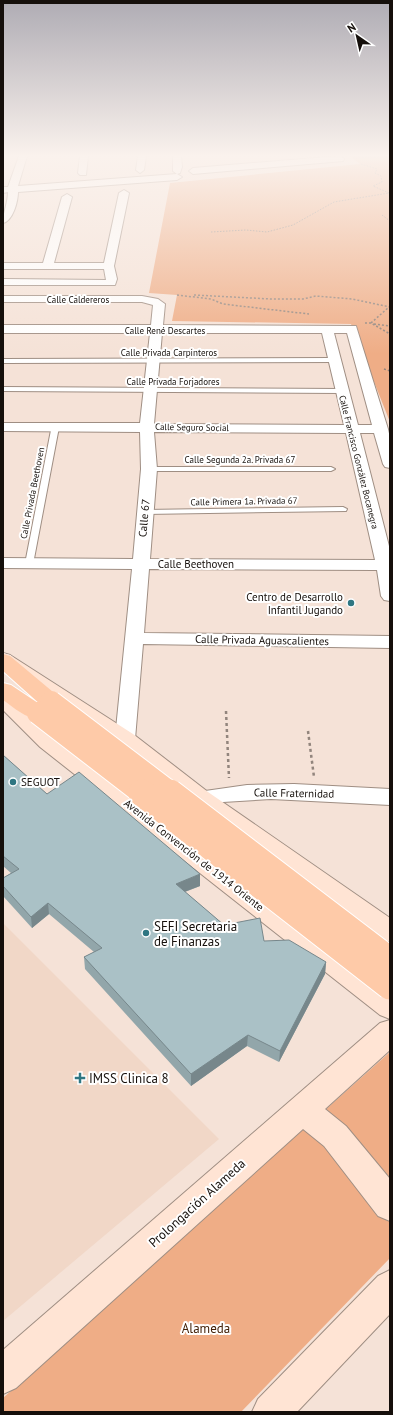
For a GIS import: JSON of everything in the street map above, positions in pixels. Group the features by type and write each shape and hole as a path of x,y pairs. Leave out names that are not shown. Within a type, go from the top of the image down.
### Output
{"main road":[{"name":"Avenida Convención de 1914 Oriente","path":"3,660 125,739 199,798 390,932"},
{"name":"Avenida Convención de 1914 Oriente","path":"3,660 45,707 390,986"},
{"name":"Avenida Convención de 1914 Oriente","path":"3,690 45,707 390,961"},
{"name":"Avenida Convención de 1914 Oriente","path":"3,698 48,742 390,1006"},
{"path":"307,942 317,946 341,940 362,921 362,912"},
{"name":"Prolongación Alameda","path":"3,1375 390,1032"},
{"path":"302,1110 335,1136 390,1205"},
{"path":"271,1412 390,1288"}],"street":[{"path":"48,266 60,222"},
{"path":"3,282 111,286 109,266 118,222"},
{"path":"3,266 109,266"},
{"name":"Calle Caldereros","path":"3,299 142,299 154,301"},
{"name":"Calle 67","path":"125,739 149,469 147,427 152,361 159,304 154,301"},
{"name":"Calle René Descartes","path":"3,329 352,329 381,429"},
{"name":"Calle Francisco González Bocanegra","path":"327,329 387,564 390,596"},
{"name":"Calle Seguro Social","path":"3,426 381,429"},
{"path":"381,429 390,464"},
{"name":"Calle Beethoven","path":"3,563 387,564"},
{"name":"Calle Privada Aguascalientes","path":"134,638 390,642"},
{"name":"Calle Fraternidad","path":"199,798 230,792 316,793 390,797"}],"lane":[{"name":"Calle Privada Carpinteros","path":"3,361 334,360"},
{"name":"Calle Privada Forjadores","path":"3,389 342,391"},
{"name":"Calle Privada Beethoven","path":"28,564 55,426"},
{"name":"Calle Segunda 2a. Privada 67","path":"149,469 331,469"},
{"name":"Calle Primera 1a. Privada 67","path":"144,512 343,509"}],"path":[{"path":"211,232 246,230 268,232 298,222"},
{"path":"390,225 390,230"},
{"path":"293,312 223,304 211,299 177,295 272,299 303,299 316,296 352,299 390,307"},
{"path":"390,307 371,324 390,326"},
{"path":"384,369 390,371"},
{"path":"226,711 230,792"},
{"path":"308,731 316,793"}],"shaded area":[{"name":"IMSS Clinica 8","path":"3,923 219,1139 3,1321"}],"green space":[{"path":"163,222 390,222 390,422 351,324 172,321 177,295 149,293"},
{"name":"Alameda","path":"390,1052 390,1258 241,1412 3,1412 3,1398"}],"building":[{"name":"SEFI Secretaria de Finanzas","path":"3,755 47,794 79,772 200,874 176,884 224,925 260,918 264,941 289,940 326,962 280,1051 248,1035 191,1074 84,957 102,948 48,903 31,917 3,886 3,878 19,869 3,856"}],"place":[{"name":"Centro de Desarrollo Infantil Jugando","path":"351,603"},
{"name":"SEGUOT","path":"13,782"},
{"name":"SEFI Secretaria de Finanzas","path":"146,933"},
{"name":"IMSS Clinica 8","path":"80,1078"}]}
